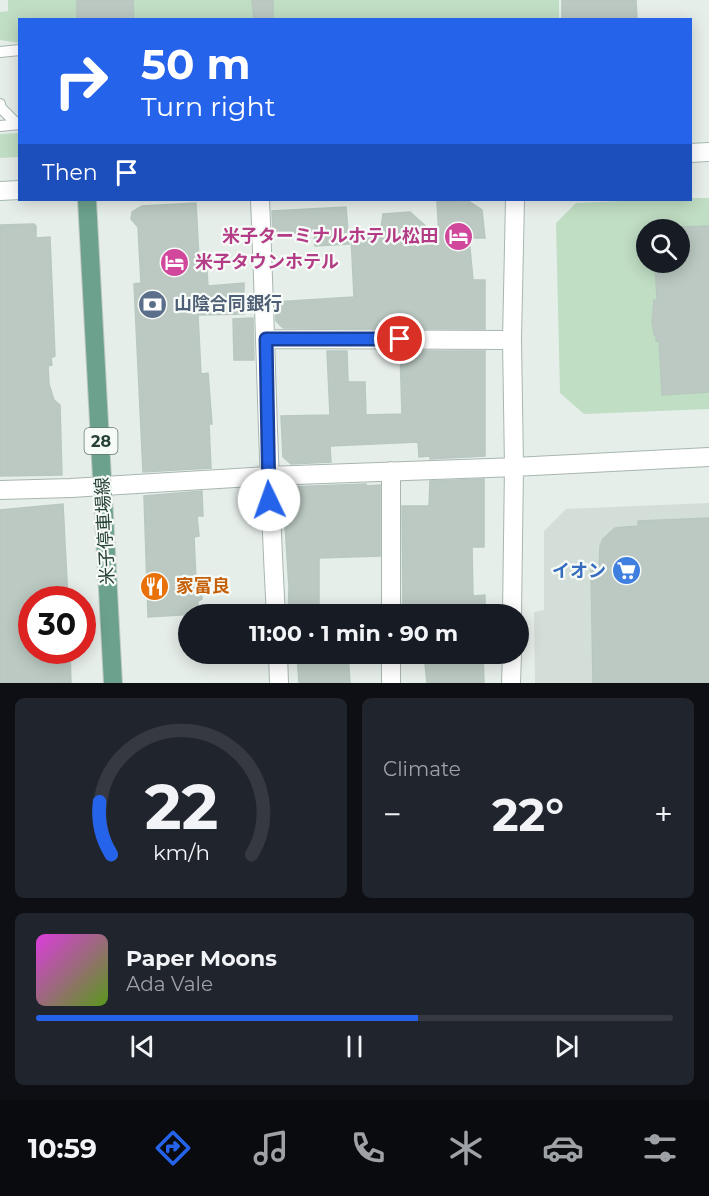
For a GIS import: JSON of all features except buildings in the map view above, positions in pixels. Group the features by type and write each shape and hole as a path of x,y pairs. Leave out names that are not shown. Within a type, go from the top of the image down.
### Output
{"main road":[{"name":"米子停車場線","path":"87,201 113,683"}],"street":[{"path":"692,153 709,152"},
{"path":"0,191 18,190"},
{"path":"260,201 266,339 268,477 275,604"},
{"path":"512,604 514,466 512,340 515,201"},
{"path":"266,339 512,340"},
{"path":"0,490 709,458"},
{"path":"391,471 391,604"},
{"path":"278,664 279,683"},
{"path":"391,664 391,683"},
{"path":"511,683 512,664"}],"lane":[{"path":"0,61 10,51"},
{"path":"0,104 1,108 18,123"},
{"path":"0,126 18,124"}],"shaded area":[{"name":"イオン","path":"709,503 709,683 535,683 534,612 544,610 544,531 566,509"}],"green space":[{"path":"8,0 559,0 559,18 18,18 18,43 0,40 0,12 8,11"},
{"path":"18,133 18,157 0,158 0,134"},
{"path":"692,198 709,198 709,409 584,414 560,393 556,223 576,203 692,201"}],"place":[{"name":"米子ターミナルホテル松田","path":"459,236"},
{"name":"米子タウンホテル","path":"174,262"},
{"name":"山陰合同銀行","path":"153,304"},
{"name":"イオン","path":"627,571"},
{"name":"家富良","path":"155,586"}],"route":[{"path":"269,500 266,339 400,339"}]}
